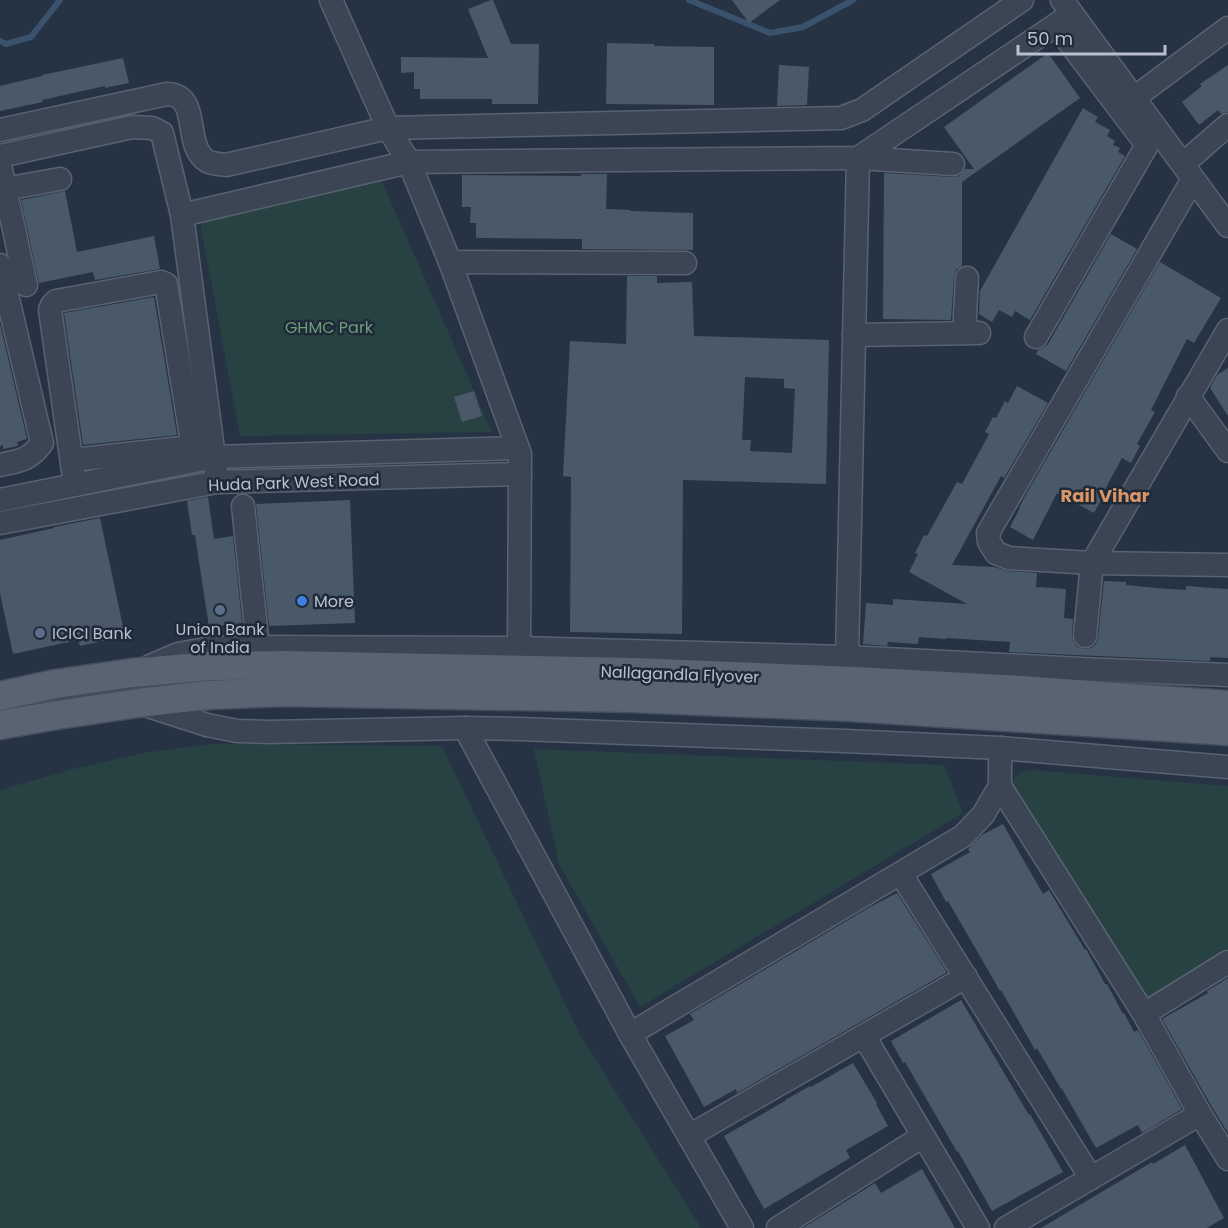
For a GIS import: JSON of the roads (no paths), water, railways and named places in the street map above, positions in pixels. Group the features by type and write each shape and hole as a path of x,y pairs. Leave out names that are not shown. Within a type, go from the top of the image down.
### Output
{"main road":[{"name":"Nallagandla Flyover","path":"0,696 55,684 132,673 210,666 284,679 621,698 851,707 1228,731"},
{"name":"Nallagandla Flyover","path":"0,725 138,703 209,695 284,679 633,672 1021,690 1228,705"}],"street":[{"path":"332,0 388,128 409,162 450,262 520,454 519,648"},
{"path":"0,130 166,94 175,94 183,100 186,106 196,148 200,154 208,162 225,165 388,128 841,118 862,110 1022,0"},
{"path":"1063,13 1134,98 1228,226"},
{"path":"858,158 1063,13"},
{"path":"1036,337 1147,145 1063,13"},
{"path":"1134,98 1228,28"},
{"path":"1228,124 1188,172 988,533 989,542 996,553 1010,558 1092,563 1228,565"},
{"path":"0,156 132,127 152,128 162,133 182,215 217,482"},
{"path":"847,657 858,158"},
{"path":"182,215 409,162 858,158 953,164"},
{"path":"0,165 26,285"},
{"path":"5,189 60,179"},
{"path":"450,262 685,262"},
{"path":"0,265 42,443 25,459 0,465"},
{"path":"854,335 972,333 967,279"},
{"path":"72,460 182,448 189,446 192,442 166,284 161,282 56,301 52,305 50,310 75,485"},
{"path":"1085,636 1092,563 1228,330"},
{"path":"1188,396 1228,451"},
{"name":"Huda Park West Road","path":"0,500 214,457 518,448"},
{"name":"Huda Park West Road","path":"0,523 217,482 520,474"},
{"path":"243,506 258,647"},
{"path":"132,673 178,654 211,648 258,647 519,648 847,657 1228,675"},
{"path":"138,703 207,725 237,731 465,728 798,739 1000,748 1228,767"},
{"path":"465,728 630,1034 742,1228"},
{"path":"630,1034 963,836 983,815 1000,786 1000,748"},
{"path":"1000,786 1144,1014 1228,1159"},
{"path":"901,874 1091,1178"},
{"path":"1144,1014 1228,963"},
{"path":"689,1136 966,977"},
{"path":"864,1036 978,1228"},
{"path":"1006,1228 1200,1114"},
{"path":"778,1228 923,1136"}],"waterway":[{"path":"0,41 6,44 31,37 60,0"},
{"path":"689,0 770,33 803,27 853,0"}],"place":[{"name":"More","path":"302,601"},
{"name":"Union Bank of India","path":"220,610"},
{"name":"ICICI Bank","path":"40,633"}],"district":[{"name":"Rail Vihar","path":"1105,496"}],"park label":[{"name":"GHMC Park","path":"329,327"}]}
